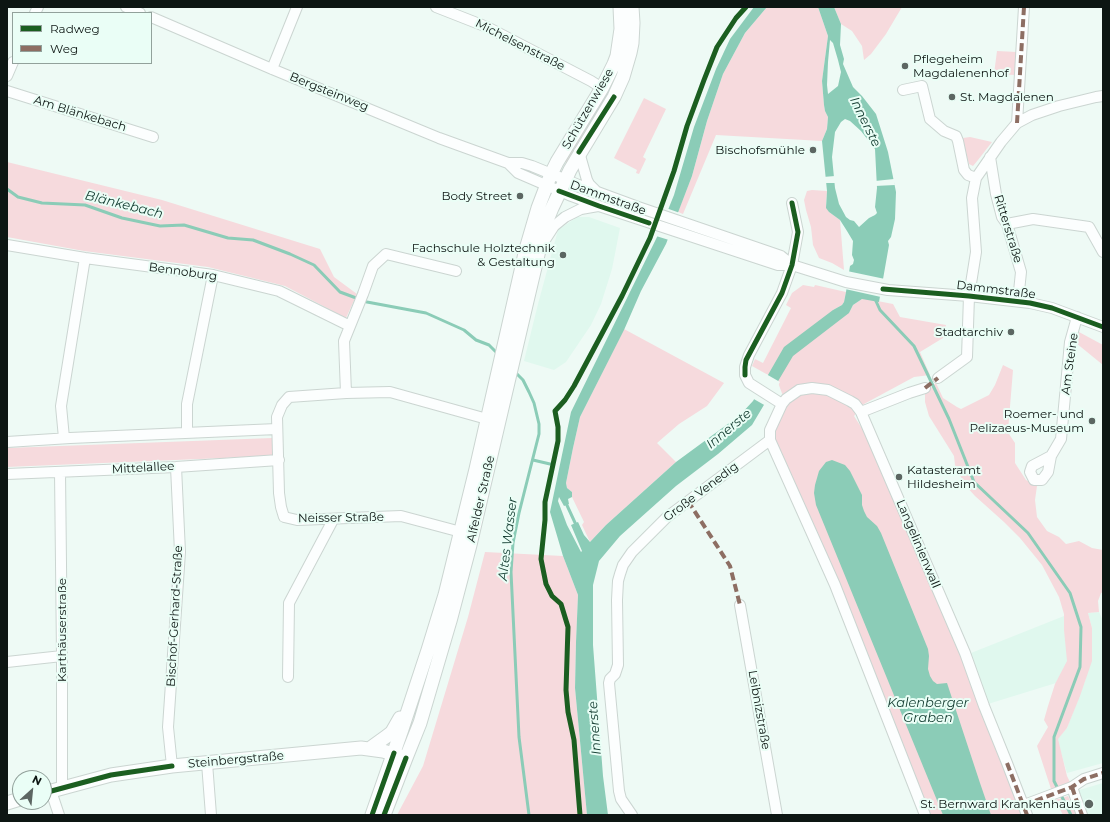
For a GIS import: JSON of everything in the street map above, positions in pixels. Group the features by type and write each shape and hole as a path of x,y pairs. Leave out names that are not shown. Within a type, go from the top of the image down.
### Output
{"main road":[{"name":"Schützenwiese","path":"549,179 560,157 610,73 617,56 621,29 620,7"},
{"name":"Schützenwiese","path":"562,185 579,152 614,97 623,77 632,43 634,23 632,7"},
{"name":"Alfelder Straße","path":"372,815 400,755 420,723 466,563 507,362 526,249 538,208 549,179"},
{"name":"Alfelder Straße","path":"384,815 400,755 411,701 440,609 461,532 488,419 507,362 549,214 562,185"},
{"path":"369,749 392,732 411,701"},
{"name":"Steinbergstraße","path":"52,790 111,775 172,766 361,748 400,755"}],"street":[{"path":"126,7 138,12"},
{"path":"272,69 297,7"},
{"name":"Michelsenstraße","path":"436,7 487,27 602,88"},
{"path":"1016,123 1024,7"},
{"name":"Bergsteinweg","path":"152,18 439,138 508,163 518,173 549,179 562,185"},
{"path":"7,76 12,64"},
{"path":"904,90 922,86 930,119 944,131 956,136 964,170 968,175 976,178"},
{"name":"Am Blänkebach","path":"7,91 153,137"},
{"path":"938,378 967,357 970,296 976,252 972,198 976,178 1016,123 1032,115 1059,106 1103,96"},
{"path":"579,152 588,184 597,192"},
{"name":"Ritterstraße","path":"990,157 996,194 1002,217 1007,224 1021,272 1018,302"},
{"name":"Dammstraße","path":"562,185 597,192 781,256 792,265"},
{"name":"Dammstraße","path":"562,185 599,206 778,265 792,265 846,282 883,289 970,296 1030,303 1052,308 1103,327"},
{"path":"792,202 798,232 792,265 782,293 745,363 745,375 751,385 779,402 770,430 770,440 835,585 925,815"},
{"path":"539,248 554,226 565,216 599,206"},
{"path":"1007,224 1032,219 1089,227 1103,252"},
{"name":"Bennoburg","path":"7,245 85,258 213,275 279,291 350,326"},
{"path":"456,272 386,254 373,266 344,341 346,393 390,392 488,419"},
{"path":"64,438 61,406 85,258"},
{"path":"187,432 187,404 213,275"},
{"name":"Am Steine","path":"1051,456 1061,440 1070,342 1077,317"},
{"name":"Langelinienwall","path":"779,402 799,390 820,388 828,390 850,401 855,404 861,412 965,653 1025,810"},
{"path":"861,412 925,388"},
{"name":"Neisser Straße","path":"346,393 289,397 282,405 277,417 277,429 279,493 284,517 297,520 333,520 401,516 461,532"},
{"path":"7,442 187,432 277,429"},
{"name":"Große Venedig","path":"632,815 621,799 619,791 609,683 610,679 615,674 618,665 617,600 618,581 623,565 632,552 667,517 770,440"},
{"name":"Mittelallee","path":"7,474 176,467 279,460"},
{"name":"Bischof-Gerhard-Straße","path":"172,766 168,727 180,552 176,467"},
{"name":"Karthäuserstraße","path":"58,815 52,790 62,656 60,472"},
{"path":"288,677 289,603 333,520"},
{"name":"Leibnizstraße","path":"740,605 777,815"},
{"path":"7,662 62,656"},
{"path":"207,763 211,815"},
{"path":"1025,810 1051,794 1069,788 1084,779 1103,773"},
{"path":"1069,788 1082,815"}],"shaded area":[{"path":"767,7 818,7 828,36 822,81 825,111 828,117 827,129 822,141 716,135 683,214 678,212 692,176 707,121 723,74 745,33"},
{"path":"834,7 902,7 886,34 871,54 864,60 862,46 852,31 841,24"},
{"path":"997,51 1017,52 1015,75 994,74"},
{"path":"623,53 619,76 568,163 565,161 605,98 616,75"},
{"path":"644,98 666,109 643,157 646,159 639,174 636,173 637,170 614,158"},
{"path":"970,137 992,142 973,166 969,164 963,138"},
{"path":"7,162 162,200 320,249 334,277 357,294 346,318 285,286 208,267 84,251 7,237"},
{"path":"807,191 827,191 826,204 829,212 840,220 844,270 819,258 813,245 811,227 804,200"},
{"path":"577,217 589,217 620,228 612,269 601,304 591,325 566,362 554,370 524,361 558,230"},
{"path":"803,285 814,287 815,285 846,292 842,305 833,310 849,313 853,305 862,299 867,299 893,304 900,317 946,325 943,338 920,352 930,375 914,377 864,404 854,416 870,441 962,657 1023,815 928,815 771,439 783,396 777,380 752,366 755,359 763,363 791,308 786,305 792,293"},
{"path":"624,329 724,383 707,406 679,424 657,443 676,462 606,525 590,542 582,525 584,522 572,497 572,492 567,488 566,483 580,417"},
{"path":"1079,332 1103,345 1103,365 1076,343"},
{"path":"1003,365 1013,370 1008,431 1015,443 1015,463 1026,480 1037,486 1035,500 1037,517 1047,531 1059,537 1066,544 1079,541 1092,548 1103,550 1103,592 1101,593 1098,601 1099,612 1088,613 1092,628 1092,661 1067,728 1058,739 1067,776 1070,782 1051,789 1037,746 1048,727 1044,720 1048,706 1055,684 1067,661 1064,614 1059,597 1042,565 1020,538 965,485 955,465 954,456 929,416 925,402 925,393 936,383 943,398 961,409 989,395 995,385"},
{"path":"272,438 272,456 7,467 7,448"},
{"path":"485,552 563,556 578,595 575,688 587,815 397,815 423,766 468,617"},
{"path":"1099,612 1103,621 1103,763 1067,773 1057,739 1067,728 1086,678 1066,665 1056,683 988,704 971,653 1064,616 1064,630 1092,628 1088,613"},
{"name":"St. Bernward Krankenhaus","path":"1103,783 1103,815 1081,815 1069,793"},
{"path":"1068,796 1076,815 1063,815 1055,800"}],"water":[{"name":"Innerste","path":"754,7 767,7 745,33 723,74 707,121 692,176 666,244 641,291 624,330 580,417 566,483 567,488 572,492 572,497 568,499 569,504 564,506 559,497 558,501 567,525 581,552 582,551 571,525 578,522 584,535 590,542 606,525 676,462 740,415 753,401 784,347 844,302 850,266 853,264 854,260 852,255 853,241 840,220 826,208 827,191 822,141 827,129 828,117 824,105 822,81 828,36 818,7 834,7 841,24 840,45 844,59 843,64 853,87 876,114 888,152 896,192 895,219 891,237 888,241 889,245 879,302 862,299 853,305 849,313 793,356 752,425 718,454 676,486 620,536 599,561 593,585 593,645 603,776 608,815 587,815 575,688 578,595 563,556 550,512 571,412 657,237 674,195 694,127 716,69 730,39","holes":["830,40 833,43 841,72 838,86 828,94 827,85","845,119 850,121 861,131 875,149 877,188 875,207 877,213 859,227 854,221 846,217 839,204 835,188 832,157 835,132 841,122"]},
{"name":"Kalenberger Graben","path":"832,460 845,465 850,471 862,495 862,505 867,517 877,526 881,533 928,649 928,669 930,676 937,684 947,683 991,815 943,815 816,505 814,493 819,471 826,462"}],"pier":[{"path":"835,176 836,183 824,183 823,177"},
{"path":"894,179 895,185 875,186 875,181"},
{"path":"666,208 680,213 669,240 656,236"},
{"path":"847,271 885,279 881,297 845,289"},
{"path":"766,374 780,382 766,406 752,398"}],"waterway":[{"name":"Blänkebach","path":"7,189 18,197 42,203 85,205 122,218 160,226 184,225 228,238 253,240 314,265 340,292 367,302 426,313 464,330 476,340 489,345 498,354"},
{"path":"875,299 880,310 914,346 949,419 974,482 1028,533 1070,593 1081,627 1080,667 1054,737 1054,781 1071,815"},
{"name":"Altes Wasser","path":"514,371 523,380 529,392 534,403 539,424 539,434 513,543 511,572 519,737 529,815"},
{"path":"533,460 550,464"},
{"path":"565,501 577,527"}],"marked path":[{"path":"1017,123 1024,7"},
{"path":"925,388 938,378"},
{"path":"688,501 730,566 740,605"},
{"path":"1007,763 1027,815"},
{"path":"1024,805 1072,787 1084,779 1103,773"},
{"path":"1072,787 1082,815"}],"cycle path":[{"path":"580,815 574,740 568,712 566,690 568,627 561,604 552,596 546,584 541,559 545,520 545,502 558,441 558,427 555,411 565,400 574,386 622,296 650,238 674,171 687,126 717,47 736,18 746,7"},
{"path":"579,152 614,97"},
{"path":"559,191 649,223"},
{"path":"745,375 746,360 782,293 792,265 798,232 792,203"},
{"path":"883,289 1030,303 1052,308 1103,327"},
{"path":"372,815 394,753"},
{"path":"384,815 406,758"},
{"path":"52,791 111,775 172,766"}],"place":[{"name":"Pflegeheim Magdalenenhof","path":"905,66"},
{"name":"St. Magdalenen","path":"952,97"},
{"name":"Bischofsmühle","path":"813,150"},
{"name":"Body Street","path":"520,196"},
{"name":"Fachschule Holztechnik & Gestaltung","path":"563,255"},
{"name":"Stadtarchiv","path":"1011,332"},
{"name":"Roemer- und Pelizaeus-Museum","path":"1092,421"},
{"name":"Katasteramt Hildesheim","path":"899,477"},
{"name":"St. Bernward Krankenhaus","path":"1089,804"}]}
